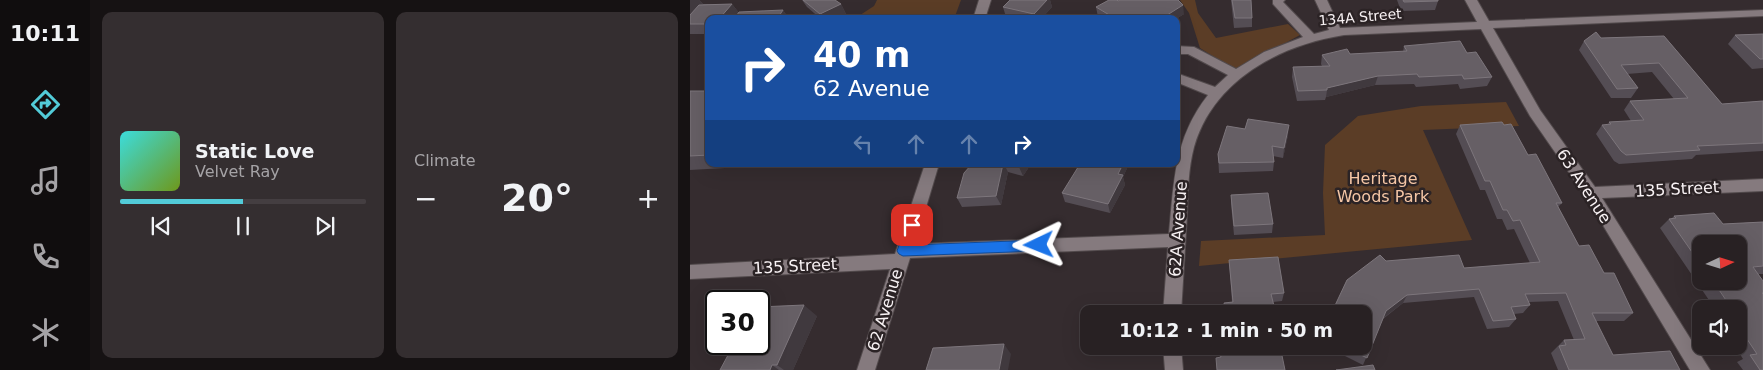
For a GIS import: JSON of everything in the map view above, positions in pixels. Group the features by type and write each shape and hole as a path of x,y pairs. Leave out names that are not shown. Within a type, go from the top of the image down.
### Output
{"street":[{"path":"980,15 986,0"},
{"path":"1279,0 1277,2 1310,37"},
{"path":"1321,0 1336,32"},
{"name":"63 Avenue","path":"1471,0 1535,113 1590,193 1701,370"},
{"name":"134A Street","path":"1264,57 1310,37 1336,32 1484,24 1763,14"},
{"path":"1180,50 1190,50 1236,74"},
{"name":"62A Avenue","path":"1173,305 1183,166 1190,140 1199,120 1216,93 1236,74 1264,57"},
{"path":"1180,79 1216,93"},
{"name":"62 Avenue","path":"866,370 931,167"},
{"name":"135 Street","path":"1590,193 1763,185"},
{"name":"135 Street","path":"690,272 902,256 1177,240"},
{"path":"1173,355 1174,370"}],"green space":[{"path":"877,0 961,0 955,15 860,15 874,6"},
{"path":"1180,0 1195,0 1198,13 1216,38 1288,24 1300,35 1235,70 1200,48 1189,13"},
{"name":"Heritage Woods Park","path":"1506,102 1519,126 1423,130 1472,240 1199,266 1201,241 1325,235 1323,193 1325,145 1358,116 1421,106"}],"building":[{"path":"803,0 835,0 841,4 820,14"},
{"path":"1010,0 1047,0 1034,14 1003,7"},
{"path":"1109,0 1178,0 1183,5 1167,15 1109,15 1096,7"},
{"path":"1232,0 1251,0 1252,18 1235,18"},
{"path":"1403,0 1438,0 1438,1 1404,2"},
{"path":"732,4 722,15 705,15 705,24 690,24 690,15 699,5"},
{"path":"783,10 780,15 737,15 739,12"},
{"path":"1596,32 1601,38 1664,36 1722,104 1763,101 1763,143 1697,146 1700,150 1626,155 1602,125 1611,124 1609,122 1644,120 1630,101 1688,98 1659,63 1621,65 1638,88 1617,89 1584,41"},
{"path":"1763,34 1763,59 1760,59 1735,35"},
{"path":"1460,41 1467,53 1476,52 1492,77 1464,79 1462,75 1419,77 1417,74 1378,76 1327,88 1327,90 1298,91 1293,67 1330,66 1322,55 1347,49 1350,54 1407,51 1404,46"},
{"path":"690,91 705,91 705,155 690,156"},
{"path":"1248,119 1289,125 1284,148 1272,146 1274,162 1219,163 1218,154 1227,126 1245,129"},
{"path":"1502,122 1504,125 1511,124 1528,155 1536,154 1562,203 1556,203 1579,246 1589,245 1604,273 1614,273 1633,313 1592,313 1613,355 1670,351 1680,370 1569,370 1559,346 1566,345 1564,340 1585,339 1566,293 1525,294 1530,305 1511,307 1516,319 1493,321 1479,289 1407,295 1386,311 1372,346 1372,305 1335,305 1347,280 1380,255 1386,261 1459,255 1464,268 1540,262 1520,220 1513,221 1507,210 1503,210 1490,181 1485,181 1460,125"},
{"path":"969,167 1002,167 996,196 957,198 964,173"},
{"path":"1078,167 1122,167 1118,174 1123,175 1108,204 1062,193"},
{"path":"1268,193 1273,224 1234,226 1231,195"},
{"path":"1714,213 1723,224 1763,222 1763,266 1753,267 1763,281 1763,370 1760,370 1750,355 1757,354 1747,339 1747,300 1726,300 1719,290 1748,290 1748,235 1692,235 1692,252 1669,219 1676,218 1674,216"},
{"path":"1278,257 1284,293 1271,294 1274,305 1224,305 1224,303 1233,302 1229,260"},
{"path":"804,305 777,365 772,365 770,370 720,370 728,355 770,355 770,307"},
{"path":"1004,344 999,370 926,370 933,348"},
{"path":"1221,355 1282,355 1285,370 1217,370 1216,358 1221,357"},
{"path":"1373,365 1375,370 1336,370"}],"route":[{"path":"912,225 903,251 1039,245"}]}
